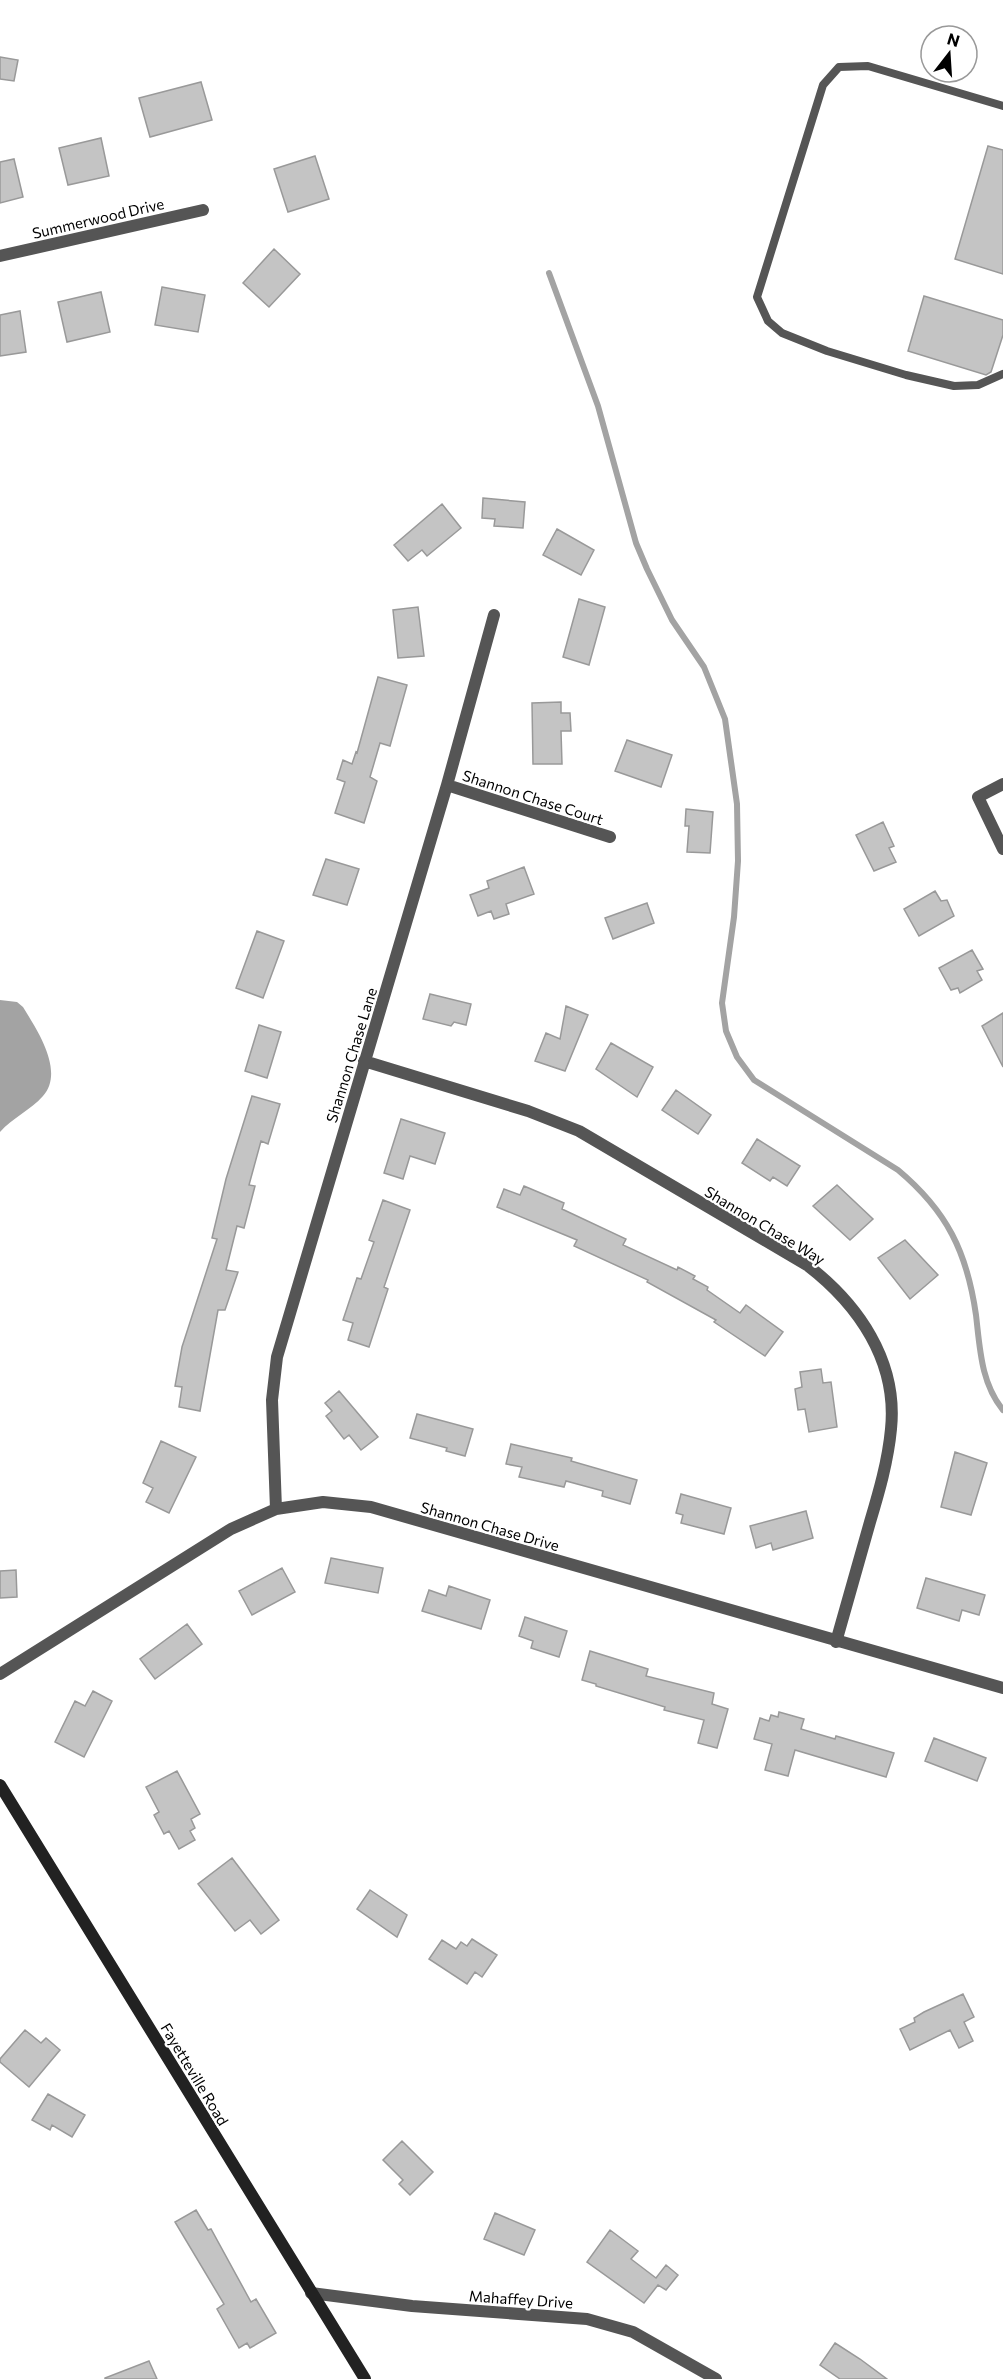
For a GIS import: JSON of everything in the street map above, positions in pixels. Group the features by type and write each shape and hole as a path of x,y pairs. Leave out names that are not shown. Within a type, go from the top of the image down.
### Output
{"street":[{"name":"Summerwood Drive","path":"0,256 203,210"},
{"name":"Shannon Chase Lane","path":"276,1509 272,1400 277,1357 447,785 494,615"},
{"path":"1003,784 978,797 1003,849"},
{"name":"Shannon Chase Court","path":"447,785 610,837"},
{"name":"Shannon Chase Way","path":"364,1061 528,1111 579,1131 807,1265 830,1282 850,1303 869,1332 882,1361 890,1395 892,1427 886,1467 836,1642"},
{"name":"Shannon Chase Drive","path":"0,1674 231,1529 276,1509 323,1502 371,1507 1003,1688"},
{"name":"Fayetteville Road","path":"0,1785 365,2379"},
{"name":"Mahaffey Drive","path":"311,2293 412,2306 587,2319 633,2332 716,2379"}],"lane":[{"path":"1003,106 868,66 839,67 823,85 757,297 768,321 782,333 827,351 906,375 954,386 978,385 1003,374"}],"shaded area":[{"path":"0,1000 17,1002 23,1007 46,1051 51,1075 49,1086 43,1096 0,1132"}],"building":[{"path":"0,57 18,60 14,81 0,79"},
{"path":"201,82 212,120 150,137 139,98"},
{"path":"101,138 109,176 68,185 59,148"},
{"path":"988,146 1003,150 1003,274 955,259"},
{"path":"315,156 329,199 288,212 274,169"},
{"path":"14,159 23,197 0,203 0,162"},
{"path":"274,249 300,274 269,307 243,283"},
{"path":"162,287 205,295 198,332 155,325"},
{"path":"101,292 110,332 67,342 58,302"},
{"path":"924,296 1003,320 1003,335 991,372 986,375 908,351"},
{"path":"20,311 26,352 0,356 0,315"},
{"path":"483,498 525,502 523,528 494,526 495,519 482,518"},
{"path":"442,504 461,528 427,556 422,550 408,561 394,545"},
{"path":"557,529 594,550 581,575 543,555"},
{"path":"579,599 605,607 589,665 563,657"},
{"path":"418,607 424,656 398,658 393,610"},
{"path":"378,677 407,685 390,746 380,743 370,777 377,781 364,823 335,813 345,782 337,779 343,760 352,764 357,753"},
{"path":"561,702 561,713 570,713 571,731 561,731 562,764 533,764 532,703"},
{"path":"627,740 672,755 661,787 615,771"},
{"path":"686,809 713,812 710,853 687,852 689,826 685,826"},
{"path":"883,822 894,846 889,848 896,862 874,871 856,835"},
{"path":"326,859 359,869 347,905 313,895"},
{"path":"524,867 534,894 506,904 509,914 494,919 491,911 478,916 470,895 489,888 487,881"},
{"path":"935,891 941,901 947,900 954,916 919,936 904,909"},
{"path":"647,903 654,923 613,939 605,918"},
{"path":"257,931 284,941 263,998 236,988"},
{"path":"972,950 983,969 977,971 982,980 960,993 958,988 951,990 939,968"},
{"path":"430,994 471,1004 466,1025 454,1022 451,1026 423,1019"},
{"path":"566,1006 588,1015 565,1071 535,1061 546,1033 560,1039"},
{"path":"1003,1013 1003,1067 982,1026"},
{"path":"259,1025 281,1032 267,1078 245,1071"},
{"path":"611,1043 653,1067 637,1097 596,1069"},
{"path":"676,1090 711,1115 698,1134 662,1110"},
{"path":"252,1096 280,1104 268,1144 261,1141 249,1185 255,1186 244,1228 237,1226 226,1270 238,1272 225,1310 218,1310 200,1411 179,1407 182,1387 175,1386 182,1347 217,1239 212,1238 226,1179"},
{"path":"401,1119 445,1133 435,1164 410,1156 403,1179 384,1173"},
{"path":"757,1139 800,1166 787,1186 773,1177 770,1181 742,1163"},
{"path":"837,1185 873,1219 850,1240 813,1206"},
{"path":"524,1186 564,1203 562,1209 626,1239 623,1245 695,1276 693,1279 708,1287 707,1290 740,1313 746,1305 783,1332 765,1356 714,1322 716,1320 647,1282 648,1280 574,1246 577,1240 497,1207 504,1189 520,1195"},
{"path":"383,1200 410,1210 384,1287 388,1289 369,1347 348,1340 353,1323 343,1320 357,1278 361,1279 374,1242 369,1240"},
{"path":"905,1240 938,1275 910,1299 878,1258"},
{"path":"821,1369 823,1383 831,1382 837,1427 809,1432 805,1409 798,1410 795,1389 802,1387 800,1372"},
{"path":"339,1391 378,1437 361,1450 349,1435 344,1439 326,1416 332,1411 325,1403"},
{"path":"417,1414 473,1429 465,1456 446,1451 447,1448 410,1438"},
{"path":"161,1441 196,1457 169,1513 146,1502 153,1488 143,1483"},
{"path":"511,1444 572,1458 571,1461 637,1480 630,1504 602,1496 603,1491 566,1481 564,1487 519,1477 522,1467 506,1464"},
{"path":"955,1452 987,1463 971,1515 941,1507"},
{"path":"681,1494 731,1508 724,1534 681,1523 683,1515 676,1513"},
{"path":"806,1511 813,1538 773,1550 771,1543 756,1548 750,1526"},
{"path":"331,1558 383,1568 378,1593 325,1583"},
{"path":"282,1568 295,1592 252,1615 239,1591"},
{"path":"16,1570 17,1597 0,1598 0,1571"},
{"path":"926,1578 985,1595 979,1615 962,1610 959,1621 917,1608"},
{"path":"449,1586 490,1600 481,1629 422,1611 429,1590 446,1596"},
{"path":"525,1617 567,1631 559,1657 531,1648 533,1641 519,1636"},
{"path":"187,1624 202,1644 155,1679 140,1659"},
{"path":"590,1651 648,1669 646,1676 714,1693 712,1704 728,1709 717,1748 698,1743 704,1720 664,1710 665,1707 582,1680"},
{"path":"93,1691 112,1701 84,1757 55,1742 75,1701 85,1706"},
{"path":"779,1712 804,1719 801,1729 835,1739 836,1736 894,1753 886,1777 795,1750 788,1776 765,1770 772,1744 754,1739 760,1718 769,1721 771,1715 778,1717"},
{"path":"934,1738 986,1758 977,1781 925,1761"},
{"path":"177,1771 200,1814 191,1819 195,1828 190,1831 195,1840 179,1849 169,1831 164,1834 154,1815 159,1812 146,1787"},
{"path":"232,1858 279,1920 261,1934 250,1920 235,1931 198,1884"},
{"path":"370,1890 407,1915 397,1937 357,1909"},
{"path":"472,1939 497,1955 482,1977 475,1972 467,1984 429,1959 442,1940 456,1949 461,1942 467,1946"},
{"path":"963,1994 974,2017 964,2022 973,2041 959,2048 950,2030 910,2050 900,2029 915,2022 914,2018 924,2012"},
{"path":"25,2030 41,2043 46,2038 60,2050 29,2087 0,2062 0,2059"},
{"path":"48,2094 85,2115 72,2137 52,2125 50,2130 32,2120"},
{"path":"402,2141 433,2172 410,2195 399,2184 403,2180 383,2160"},
{"path":"196,2210 208,2230 211,2229 251,2302 256,2299 276,2333 250,2348 247,2343 239,2348 217,2309 224,2304 175,2222"},
{"path":"495,2213 535,2230 524,2255 484,2239"},
{"path":"610,2230 638,2251 631,2259 656,2278 666,2265 678,2275 666,2290 658,2285 644,2303 587,2262"},
{"path":"835,2343 887,2379 840,2379 820,2365"},
{"path":"149,2361 157,2379 105,2379 105,2378"}],"waterway":[{"path":"549,273 598,406 636,543 672,620 704,667 725,719 737,804 738,861 734,917 722,1003 726,1031 737,1057 754,1080 898,1170 930,1201 942,1217 952,1234 967,1272 986,1377 990,1389 1003,1410"}]}
